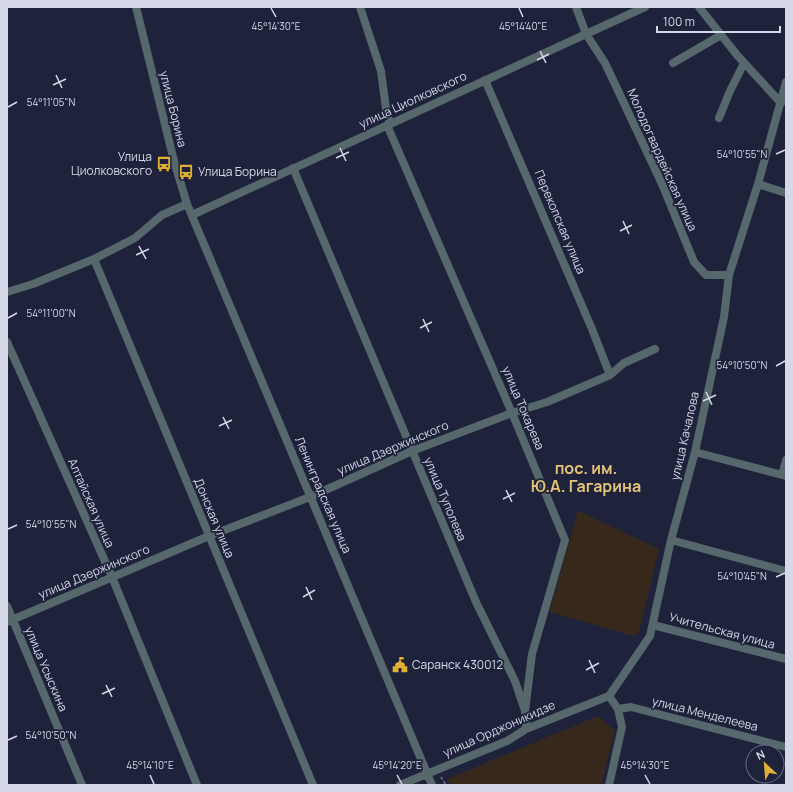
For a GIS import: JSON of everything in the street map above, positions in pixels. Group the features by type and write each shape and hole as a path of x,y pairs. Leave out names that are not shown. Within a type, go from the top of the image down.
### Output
{"street":[{"name":"улица Борина","path":"136,7 174,161 187,204 192,215"},
{"name":"улица Токарева","path":"360,7 381,71 389,124 565,540 532,654 524,711"},
{"name":"Молодогвардейская улица","path":"576,7 586,34 608,70 662,184 694,262 706,275 729,275"},
{"name":"улица Циолковского","path":"192,215 645,7"},
{"path":"699,7 744,63 781,103"},
{"path":"673,63 721,35"},
{"path":"719,118 744,63"},
{"name":"Перекопская улица","path":"485,80 592,328 610,374"},
{"name":"улица Качалова","path":"609,696 650,636 671,540 695,452 724,317 729,275 758,184 786,82"},
{"name":"улица Туполева","path":"292,168 476,602 515,681 524,711 526,729"},
{"path":"758,184 786,193"},
{"path":"7,292 33,284 94,259 135,238 162,215 187,204"},
{"name":"Ленинградская улица","path":"192,215 432,785"},
{"name":"Донская улица","path":"94,259 313,785"},
{"name":"Алтайская улица","path":"7,342 112,577 197,785"},
{"name":"улица Дзержинского","path":"10,621 209,536 310,497 412,451 512,413 547,402 610,374 624,363 655,349"},
{"path":"695,452 784,475 786,460"},
{"path":"671,540 786,571"},
{"name":"улица Усыскина","path":"7,606 10,621 82,785"},
{"name":"Учительская улица","path":"653,625 786,659"},
{"path":"609,696 618,709 622,727 609,785"},
{"name":"улица Орджоникидзе","path":"400,785 507,741 526,729 609,696"},
{"name":"улица Менделеева","path":"618,709 630,707 786,746"}],"shaded area":[{"path":"579,511 659,549 639,633 633,636 551,612 550,610 577,513"},
{"path":"598,716 615,731 601,785 450,785 447,779"}],"place":[{"name":"Улица Циолковского","path":"164,164"},
{"name":"Улица Борина","path":"186,172"},
{"name":"Саранск 430012","path":"400,665"}],"district":[{"name":"пос. им. Ю.А. Гагарина","path":"586,477"}]}
